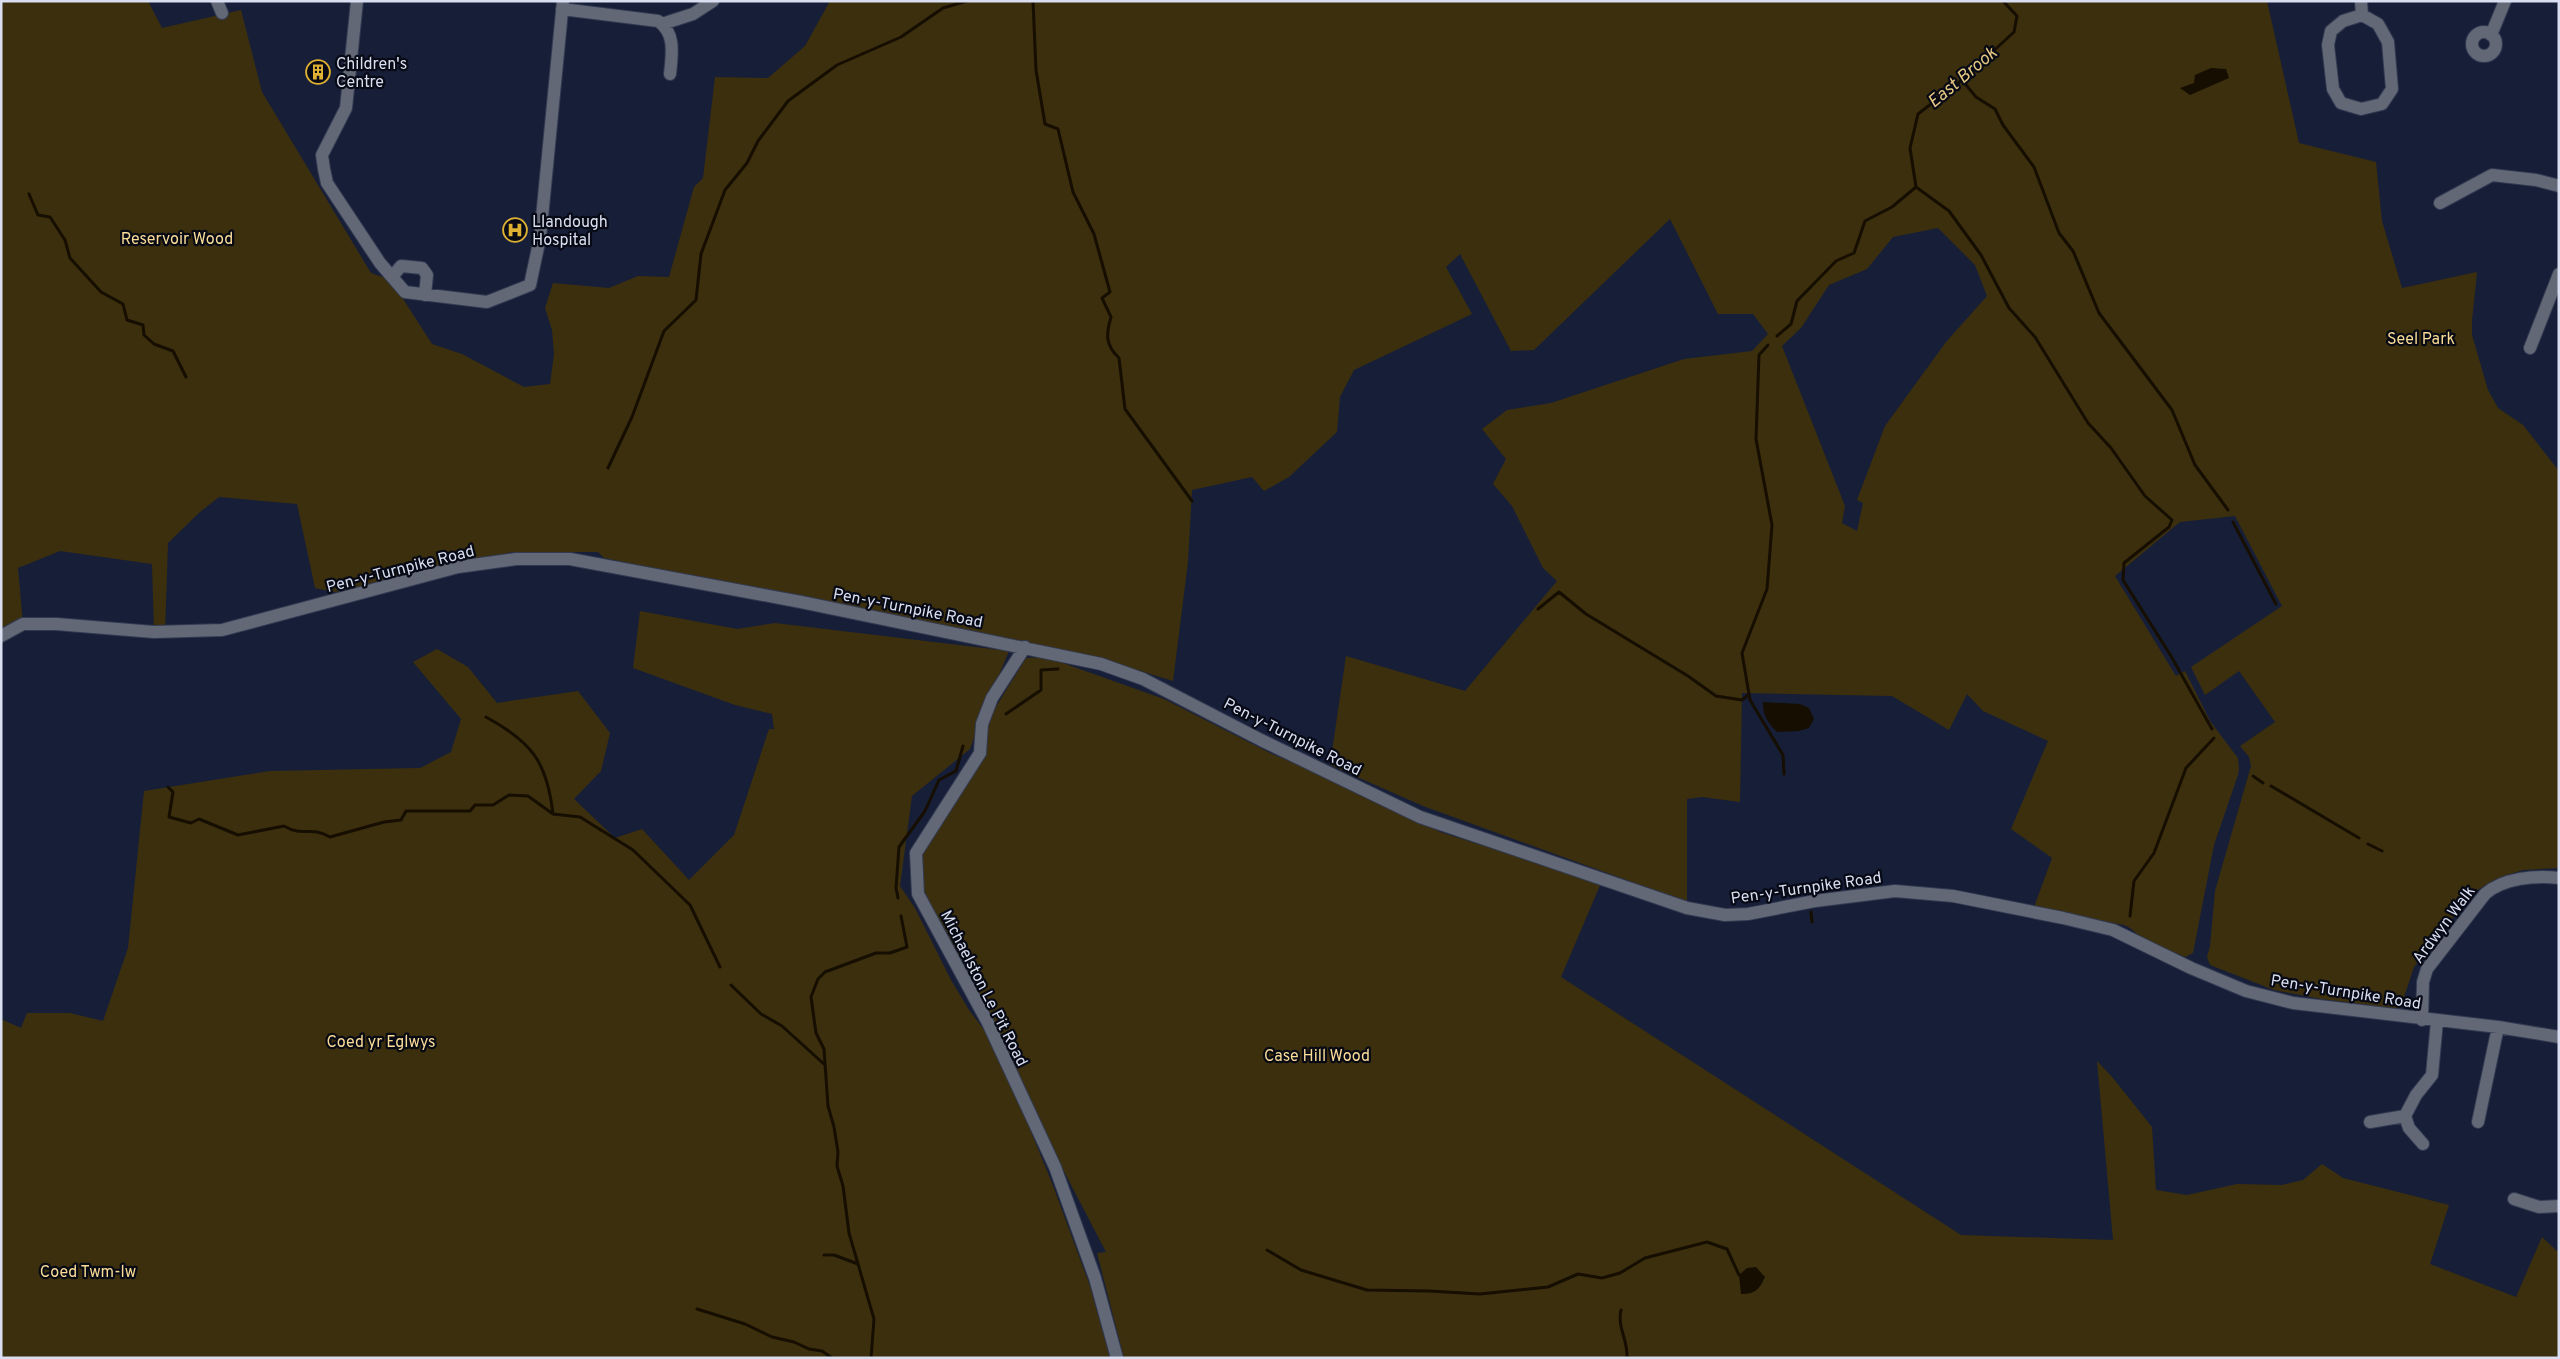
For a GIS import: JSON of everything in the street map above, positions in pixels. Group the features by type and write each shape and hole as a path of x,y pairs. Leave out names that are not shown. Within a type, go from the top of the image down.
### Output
{"street":[{"path":"217,1 222,13"},
{"path":"357,1 346,108 322,155 324,169 327,183 392,278 405,292 488,302 530,285 540,238 563,5 653,19 662,24 671,39 670,74"},
{"path":"662,24 693,14 713,1"},
{"path":"2361,1 2362,15"},
{"path":"2491,35 2505,1"},
{"path":"2362,15 2378,24 2388,42 2392,89 2382,104 2361,109 2341,103 2333,89 2328,45 2331,32 2343,21 2362,15"},
{"path":"2440,203 2492,175 2536,180 2559,186"},
{"path":"392,278 401,266 422,268 427,276 425,295"},
{"path":"2530,348 2559,274"},
{"name":"Pen-y-Turnpike Road","path":"1,636 23,624 56,624 154,632 222,630 458,567 516,559 570,559 1025,647 1101,664 1144,679 1261,740 1420,817 1687,908 1726,915 1748,914 1815,901 1895,891 1953,896 2112,930 2191,968 2246,991 2293,1003 2422,1020 2498,1027 2559,1037"},
{"name":"Michaelston Le Pit Road","path":"1025,647 992,698 982,724 980,753 916,853 918,894 988,1023 1056,1167 1095,1278 1118,1358"},
{"name":"Ardwyn Walk","path":"2422,1020 2423,982 2427,969 2485,894 2495,887 2534,877 2559,878"},
{"path":"2370,1122 2405,1116 2432,1075 2437,1021"},
{"path":"2478,1122 2498,1027"},
{"path":"2405,1116 2409,1128 2423,1144"},
{"path":"2514,1199 2539,1206 2559,1206"}],"green space":[{"path":"1,1 148,1 162,28 241,10 262,92 371,273 391,280 432,344 462,354 524,387 550,384 554,354 552,330 545,308 553,283 609,288 638,276 669,277 694,187 703,178 715,77 768,78 805,46 830,1 2267,1 2299,143 2376,162 2382,221 2402,288 2477,272 2472,335 2488,390 2498,408 2523,425 2559,471 2559,868 2523,870 2498,878 2472,893 2414,967 2400,1009 2321,999 2274,990 2210,965 2207,957 2210,946 2215,891 2251,766 2249,757 2240,746 2275,722 2239,671 2205,695 2191,667 2282,606 2235,516 2180,522 2115,576 2176,676 2185,671 2210,721 2238,758 2238,775 2214,845 2193,953 2185,957 2142,938 2124,925 2034,907 2052,858 2011,829 2048,741 1983,711 1967,694 1949,730 1892,696 1742,693 1740,802 1702,797 1687,799 1687,902 1423,806 1330,765 1346,656 1465,691 1557,581 1543,568 1512,506 1493,484 1506,459 1482,429 1507,410 1551,403 1684,359 1752,351 1768,334 1753,314 1718,314 1670,219 1534,350 1511,351 1460,254 1446,267 1472,314 1354,370 1340,397 1337,432 1289,477 1264,491 1252,477 1192,490 1188,562 1173,681 1092,656 604,558 598,552 512,552 335,592 315,588 297,504 219,497 200,512 168,543 165,632 154,632 152,564 60,551 18,568 23,624 1,636","holes":["1938,228 1975,265 1987,296 1946,342 1885,426 1857,500 1863,503 1857,531 1842,523 1845,506 1782,346 1801,328 1829,285 1867,269 1893,237"]},
{"path":"640,611 737,629 775,623 1009,651 970,749 912,796 900,886 915,908 951,980 969,1010 995,1044 1052,1183 1090,1286 1110,1358 1,1358 1,1019 21,1028 27,1013 70,1013 103,1021 128,948 144,791 270,771 420,768 451,752 461,719 413,662 437,649 468,667 497,703 578,691 610,733 601,771 574,799 615,838 642,829 689,880 734,835 769,729 774,729 772,714 735,705 633,668"},
{"name":"Case Hill Wood","path":"1046,657 1164,699 1272,754 1386,800 1440,832 1601,883 1561,977 1961,1235 2113,1240 2097,1061 2152,1127 2156,1190 2187,1195 2237,1184 2282,1185 2303,1180 2322,1164 2343,1178 2449,1205 2430,1264 2516,1297 2542,1237 2559,1253 2559,1358 1124,1358 1097,1253 1106,1252 921,897 918,854 982,755 984,726 1026,658"}],"shaded area":[{"path":"2211,68 2226,69 2229,78 2190,95 2180,88 2194,83 2195,75"},
{"path":"1763,702 1800,704 1809,708 1814,719 1809,728 1799,731 1777,732 1766,718"},
{"path":"1756,1267 1765,1277 1763,1281 1753,1292 1741,1294 1739,1275 1747,1268"}],"waterway":[{"path":"608,468 632,417 664,331 696,300 701,254 725,190 747,163 758,141 788,101 837,65 901,37 943,8 967,1"},
{"path":"1033,1 1036,70 1045,124 1058,129 1073,192 1094,234 1110,292 1102,298 1111,317 1108,339 1111,348 1119,358 1125,409 1192,501"},
{"name":"East Brook","path":"1777,336 1791,324 1797,301 1836,261 1854,253 1865,221 1892,207 1916,187 1910,148 1918,114 1962,80 2014,32 2017,16 2003,1"},
{"path":"1962,80 1976,97 1995,109 2003,125 2034,167 2059,233 2073,251 2099,313 2172,410 2195,465 2228,510"},
{"path":"1916,187 1949,211 1981,255 2009,308 2035,337 2088,423 2111,448 2145,496 2172,520 2169,527 2124,563 2123,580 2171,656 2212,729"},
{"path":"29,194 38,215 50,217 65,240 70,258 101,292 123,304 127,320 143,325 144,335 154,344 173,351 186,377"},
{"path":"1768,345 1759,355 1756,439 1772,525 1767,589 1742,653 1750,700 1783,755 1784,774"},
{"path":"2233,522 2276,604"},
{"path":"1538,609 1559,592 1586,614 1688,676 1716,696 1742,700 1749,694"},
{"path":"1006,714 1041,690 1041,670 1058,669"},
{"path":"486,717 515,735 535,755 546,780 553,814"},
{"path":"2130,916 2134,881 2154,853 2186,768 2214,738"},
{"path":"898,898 896,888 899,847 925,811 939,780 956,771 963,746"},
{"path":"2253,776 2263,783"},
{"path":"2271,786 2359,838"},
{"path":"168,787 173,792 169,817 191,823 199,819 238,835 284,826 297,831 317,832 330,837 384,822 401,820 406,811 470,811 475,805 493,805 509,795 528,796 553,814 580,817 633,850 690,905 720,967"},
{"path":"2368,844 2382,851"},
{"path":"1811,912 1812,922"},
{"path":"871,1358 874,1319 849,1233 843,1186 837,1166 838,1152 834,1127 828,1106 824,1049 816,1033 811,997 818,979 825,972 876,953 890,953 907,947 901,916"},
{"path":"731,985 761,1014 782,1026 825,1065"},
{"path":"1267,1250 1301,1270 1367,1290 1480,1294 1548,1287 1578,1274 1602,1278 1620,1273 1645,1258 1707,1242 1727,1249 1739,1275"},
{"path":"824,1255 834,1255 858,1264"},
{"path":"697,1309 745,1324 772,1337 794,1342 809,1349 822,1351 832,1358"},
{"path":"1621,1310 1620,1322 1627,1358"}],"place":[{"name":"Children's Centre","path":"318,72"},
{"name":"Llandough Hospital","path":"515,230"}],"park label":[{"name":"Reservoir Wood","path":"177,238"},
{"name":"Seel Park","path":"2421,338"},
{"name":"Coed yr Eglwys","path":"381,1041"},
{"name":"Coed Twm-lw","path":"88,1271"}]}
